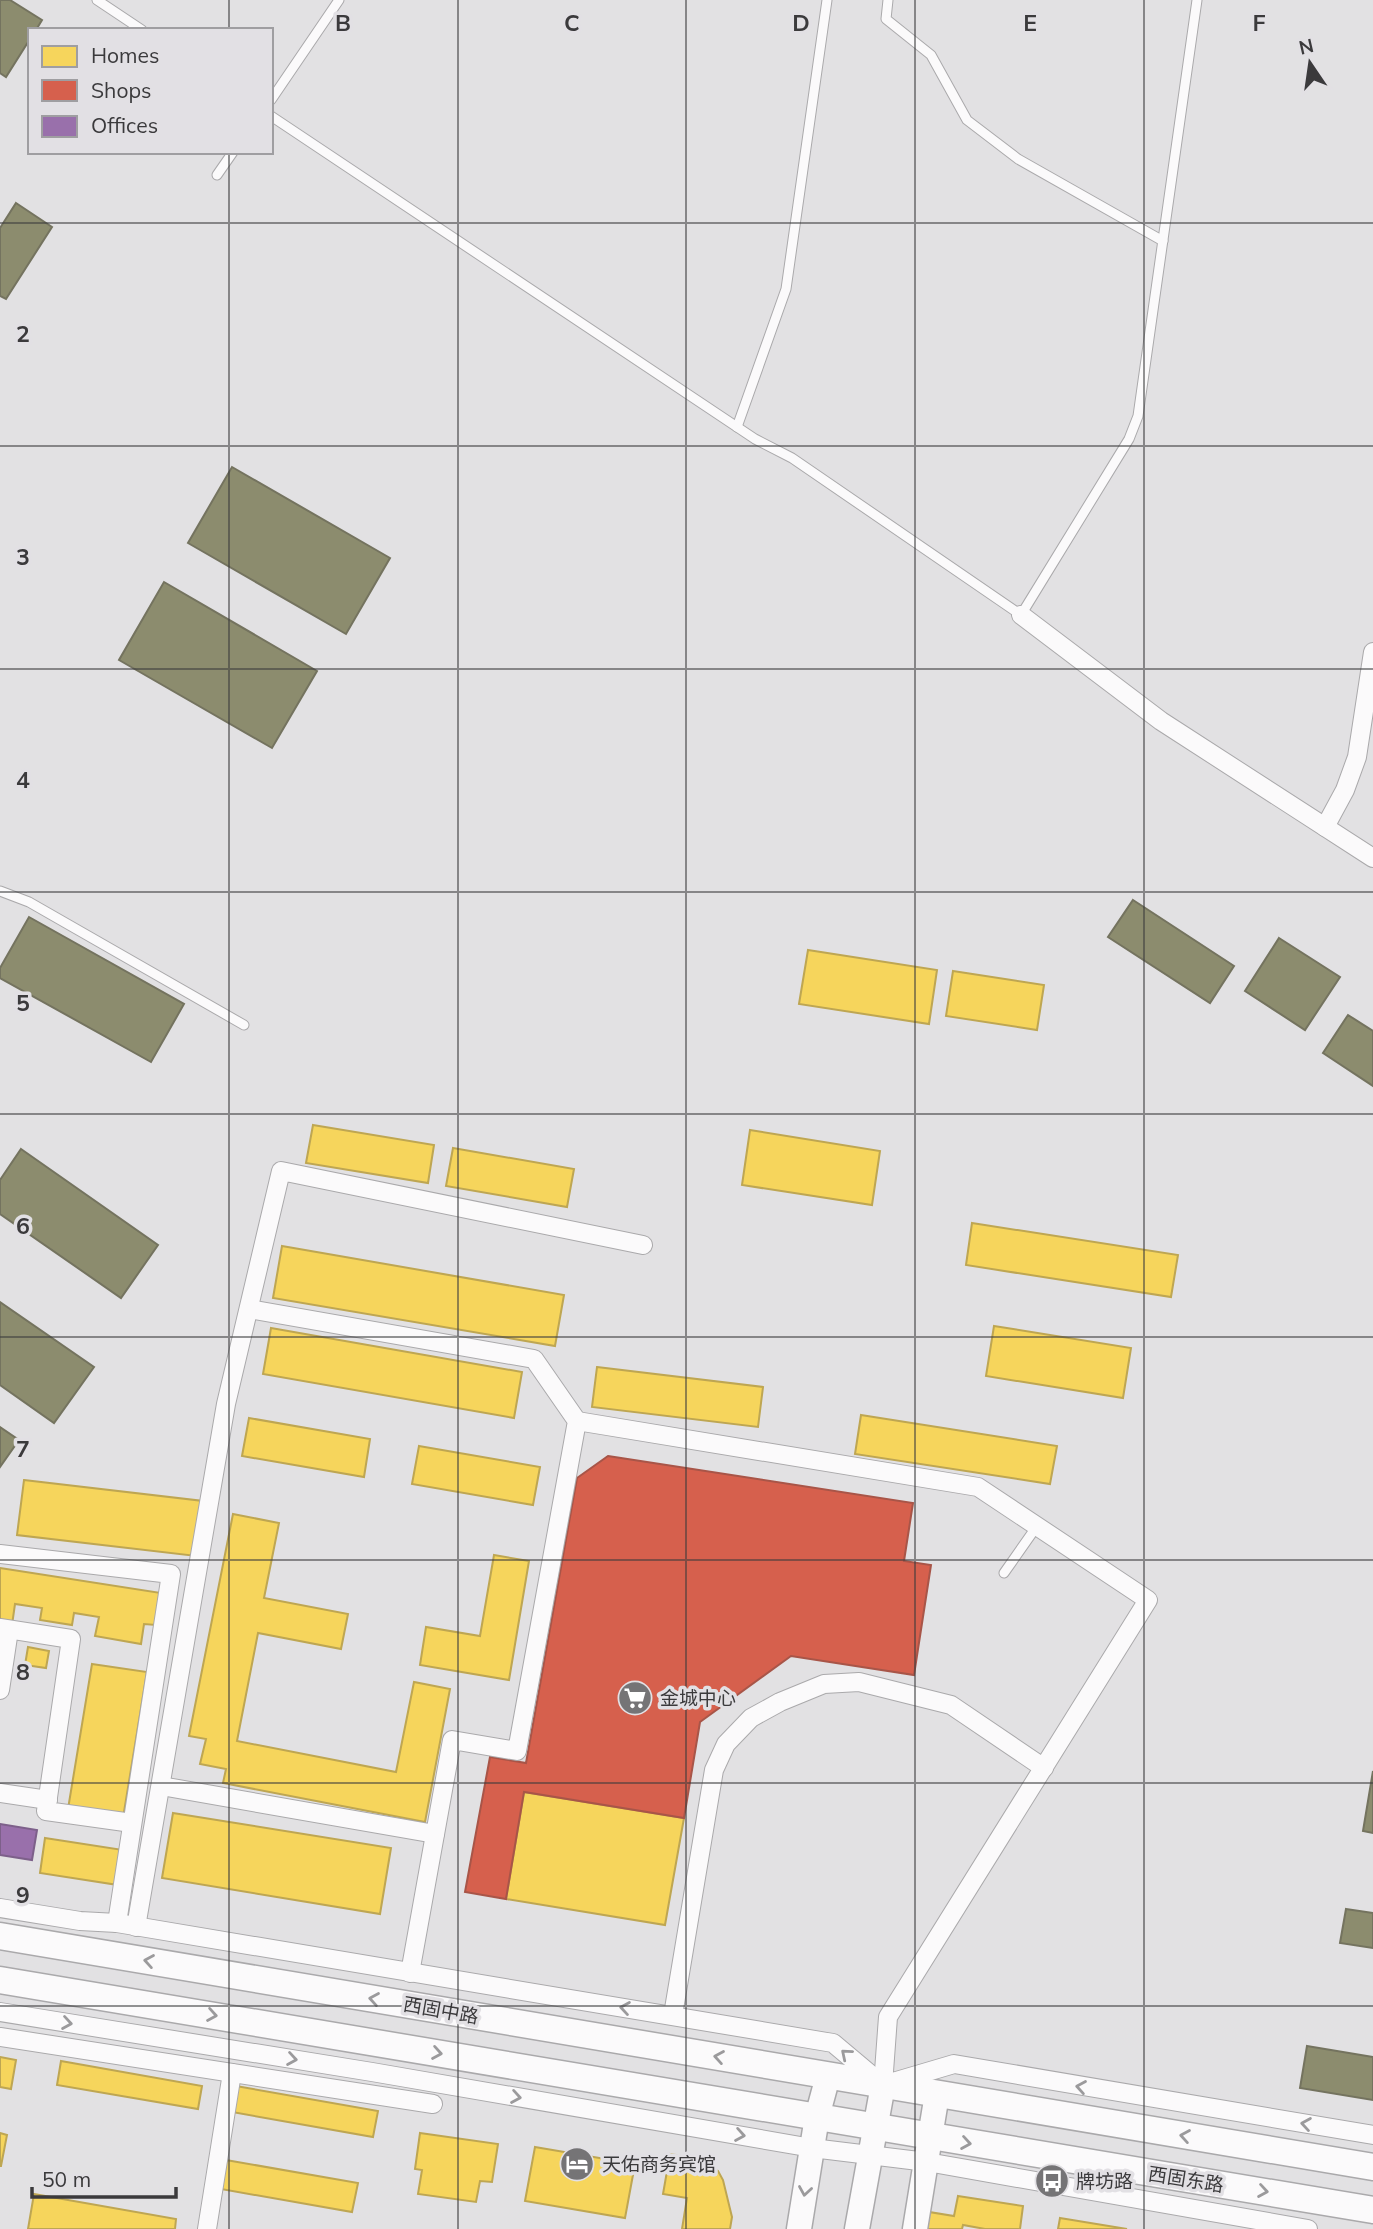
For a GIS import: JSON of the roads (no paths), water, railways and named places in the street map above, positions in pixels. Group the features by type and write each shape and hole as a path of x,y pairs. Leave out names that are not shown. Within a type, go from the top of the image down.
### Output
{"main road":[{"name":"西固中路","path":"0,1936 883,2085"},
{"path":"108,1998 112,1955"},
{"path":"0,1980 874,2127"},
{"path":"883,2085 1373,2168"},
{"name":"西固东路","path":"874,2127 929,2149 1373,2210"}],"street":[{"path":"1021,615 1161,721 1373,858"},
{"path":"1325,827 1345,789 1357,757 1373,652"},
{"path":"136,1927 226,1404 281,1171 643,1245"},
{"path":"249,1310 534,1359 577,1421 517,1751 452,1740 410,1973"},
{"path":"577,1421 978,1486 1149,1600 888,2017 883,2085 857,2229"},
{"path":"0,1554 171,1574 117,1923"},
{"path":"0,1690 5,1629 71,1639 46,1811 132,1823"},
{"path":"673,2015 714,1770 726,1744 751,1718 780,1702 824,1684 859,1682 951,1704 1044,1768"},
{"path":"160,1786 435,1833"},
{"path":"0,1793 48,1800"},
{"path":"0,1908 80,1921 117,1923 833,2043 883,2085"},
{"path":"0,2012 372,2072 813,2148 869,2156 929,2149 1308,2229"},
{"path":"0,2038 433,2104"},
{"path":"883,2085 954,2064 1373,2135"},
{"path":"207,2229 232,2073"},
{"path":"799,2229 817,2117 828,2076"},
{"path":"915,2229 937,2094"}],"lane":[{"path":"97,0 139,28"},
{"path":"273,97 339,0"},
{"path":"737,427 786,289 827,0"},
{"path":"888,0 886,19 931,55 967,120 1018,159 1163,240"},
{"path":"273,117 737,427 792,458 1021,615 1129,439 1138,416 1197,0"},
{"path":"217,174 232,154"},
{"path":"0,891 29,902 244,1025"},
{"path":"1004,1573 1037,1526"}],"place":[{"name":"金城中心","path":"635,1698"},
{"name":"天佑商务宾馆","path":"577,2164"},
{"name":"牌坊路","path":"1052,2181"}]}
